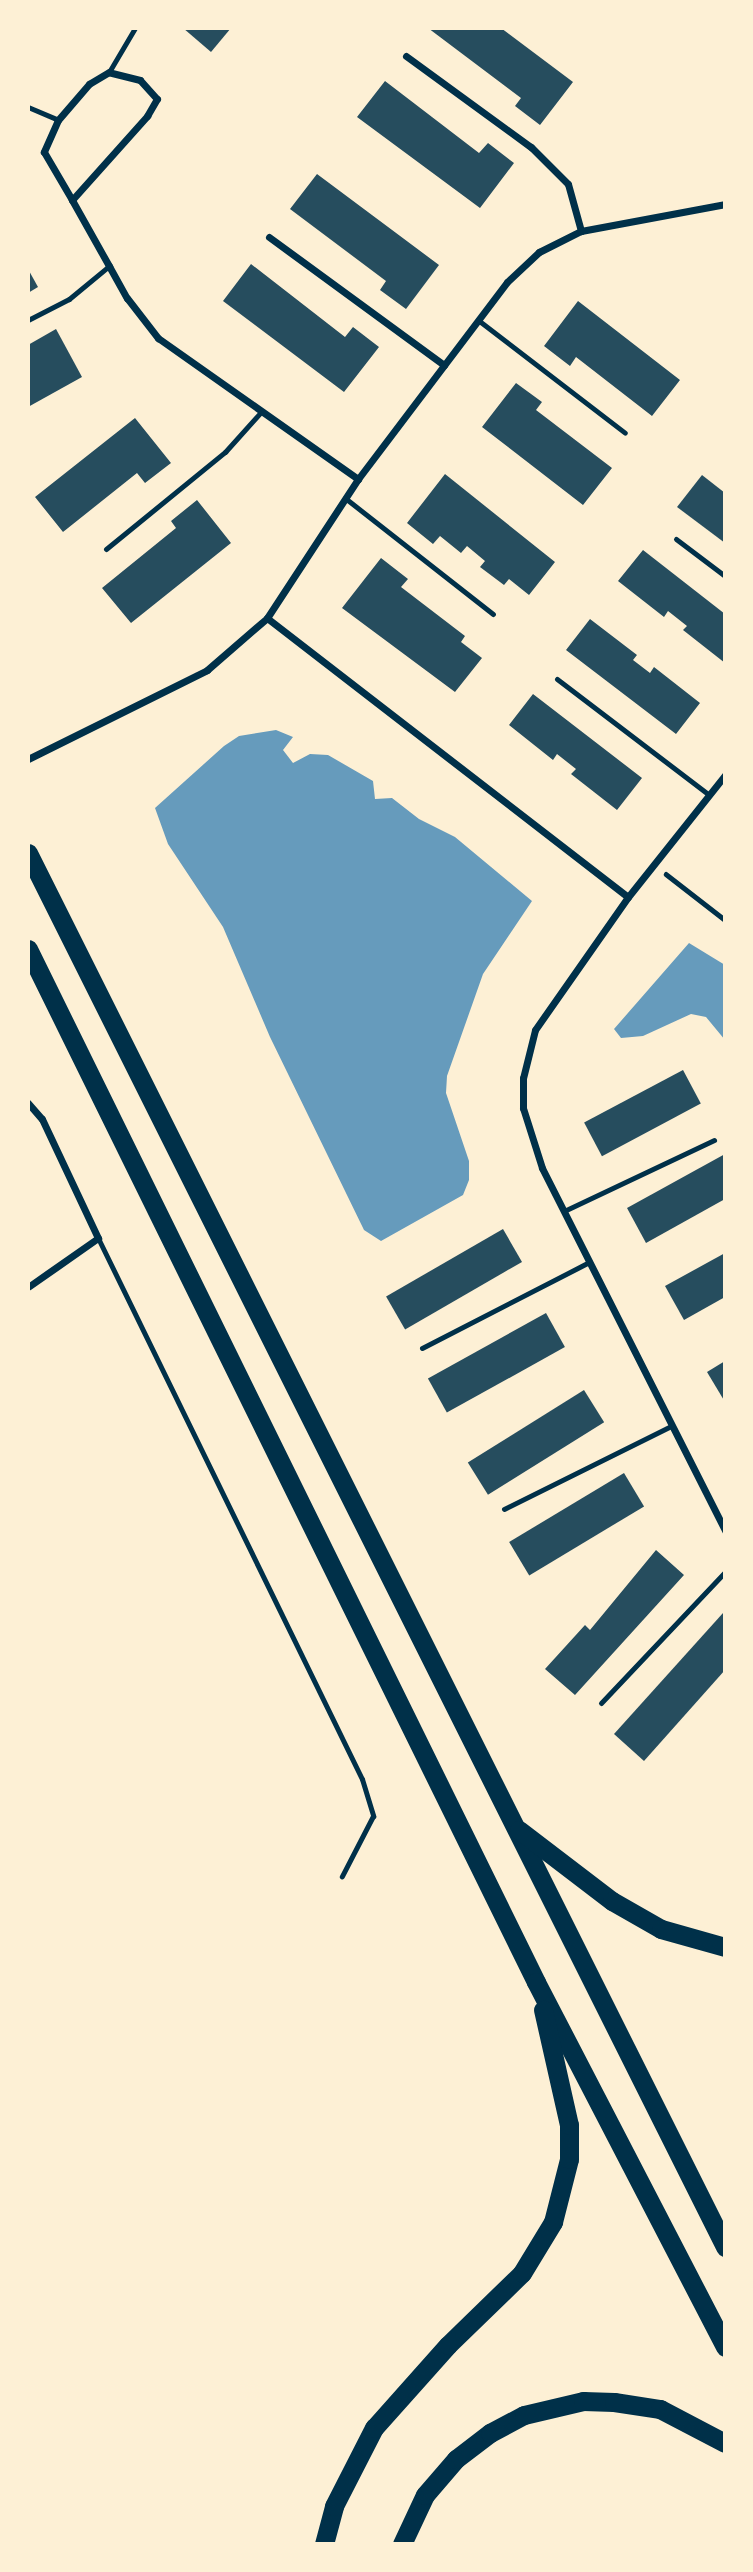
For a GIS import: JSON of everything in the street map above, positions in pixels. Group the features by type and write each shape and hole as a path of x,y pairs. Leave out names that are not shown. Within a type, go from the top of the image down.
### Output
{"highway":[{"path":"28,853 725,2247"},
{"path":"28,949 536,1982 725,2347"},
{"path":"515,1827 612,1901 661,1929 725,1947"},
{"path":"324,2544 334,2506 374,2428 447,2345 522,2273 553,2222 569,2159 569,2125 536,1982"},
{"path":"402,2544 425,2495 456,2459 490,2433 524,2416 583,2401 614,2402 660,2409 725,2443"}],"street":[{"path":"406,56 531,147 568,184 580,231"},
{"path":"72,200 147,116 157,99 139,80 109,72 89,84 58,120 44,152 108,266 158,338 358,479"},
{"path":"28,759 207,670 267,618 358,479 478,320 539,251 580,231 725,204"},
{"path":"269,237 444,365"},
{"path":"267,618 628,897"},
{"path":"725,775 628,897 546,1009 528,1051 523,1108 530,1140 564,1212 725,1531"},
{"path":"28,1103 42,1119 98,1238 28,1287"}],"lane":[{"path":"109,72 135,28"},
{"path":"28,107 58,120"},
{"path":"28,320 69,299 108,266"},
{"path":"478,320 625,433"},
{"path":"106,549 225,452 260,412"},
{"path":"345,498 493,614"},
{"path":"676,539 725,576"},
{"path":"557,679 709,795"},
{"path":"564,1212 714,1140"},
{"path":"98,1238 362,1779 373,1816 342,1876"},
{"path":"422,1348 589,1262"},
{"path":"504,1509 671,1426"},
{"path":"601,1703 725,1572"}],"path":[{"path":"654,865 725,920"}],"water":[{"path":"276,730 293,737 283,750 293,763 310,754 328,755 373,781 375,799 392,798 419,819 455,837 532,901 483,974 447,1076 446,1093 469,1161 469,1180 463,1195 381,1241 364,1230 270,1037 223,927 168,844 155,808 224,746 239,736"},
{"path":"689,943 725,965 725,1040 706,1017 691,1014 643,1036 621,1038 614,1029"}],"building":[{"path":"183,28 231,28 211,52"},
{"path":"428,28 501,28 573,82 540,125 515,106 521,98"},
{"path":"385,81 479,153 488,143 514,163 480,208 357,117"},
{"path":"317,174 439,265 406,309 380,290 386,281 290,209"},
{"path":"251,264 345,337 353,327 379,347 344,392 223,301"},
{"path":"28,269 38,287 28,293"},
{"path":"578,301 680,380 652,416 576,357 570,366 544,346"},
{"path":"56,329 82,377 28,407 28,345"},
{"path":"516,383 542,402 536,410 612,468 583,505 482,427"},
{"path":"135,418 171,463 145,483 137,473 63,532 35,497"},
{"path":"445,474 555,562 529,595 509,579 504,585 480,567 485,561 467,546 461,553 440,536 433,544 407,523"},
{"path":"702,475 725,493 725,543 677,507"},
{"path":"197,500 231,543 131,623 102,588 176,528 171,521"},
{"path":"643,550 725,614 725,663 683,630 687,626 668,611 664,617 618,581"},
{"path":"381,558 408,579 401,587 465,636 461,642 482,658 455,692 342,608"},
{"path":"590,619 637,655 633,660 650,673 654,667 700,703 676,734 566,650"},
{"path":"533,694 642,778 617,810 571,774 576,769 557,754 553,760 509,725"},
{"path":"683,1070 701,1104 602,1156 584,1123"},
{"path":"725,1154 725,1199 646,1243 627,1208"},
{"path":"503,1229 522,1262 405,1329 386,1296"},
{"path":"725,1253 725,1297 684,1320 665,1286"},
{"path":"546,1313 565,1347 447,1413 428,1378"},
{"path":"725,1361 725,1402 707,1372"},
{"path":"584,1390 604,1422 488,1495 468,1463"},
{"path":"624,1473 644,1506 529,1575 509,1542"},
{"path":"656,1550 684,1575 575,1695 545,1669 585,1625 590,1630"},
{"path":"723,1613 725,1670 644,1761 614,1734"}]}
